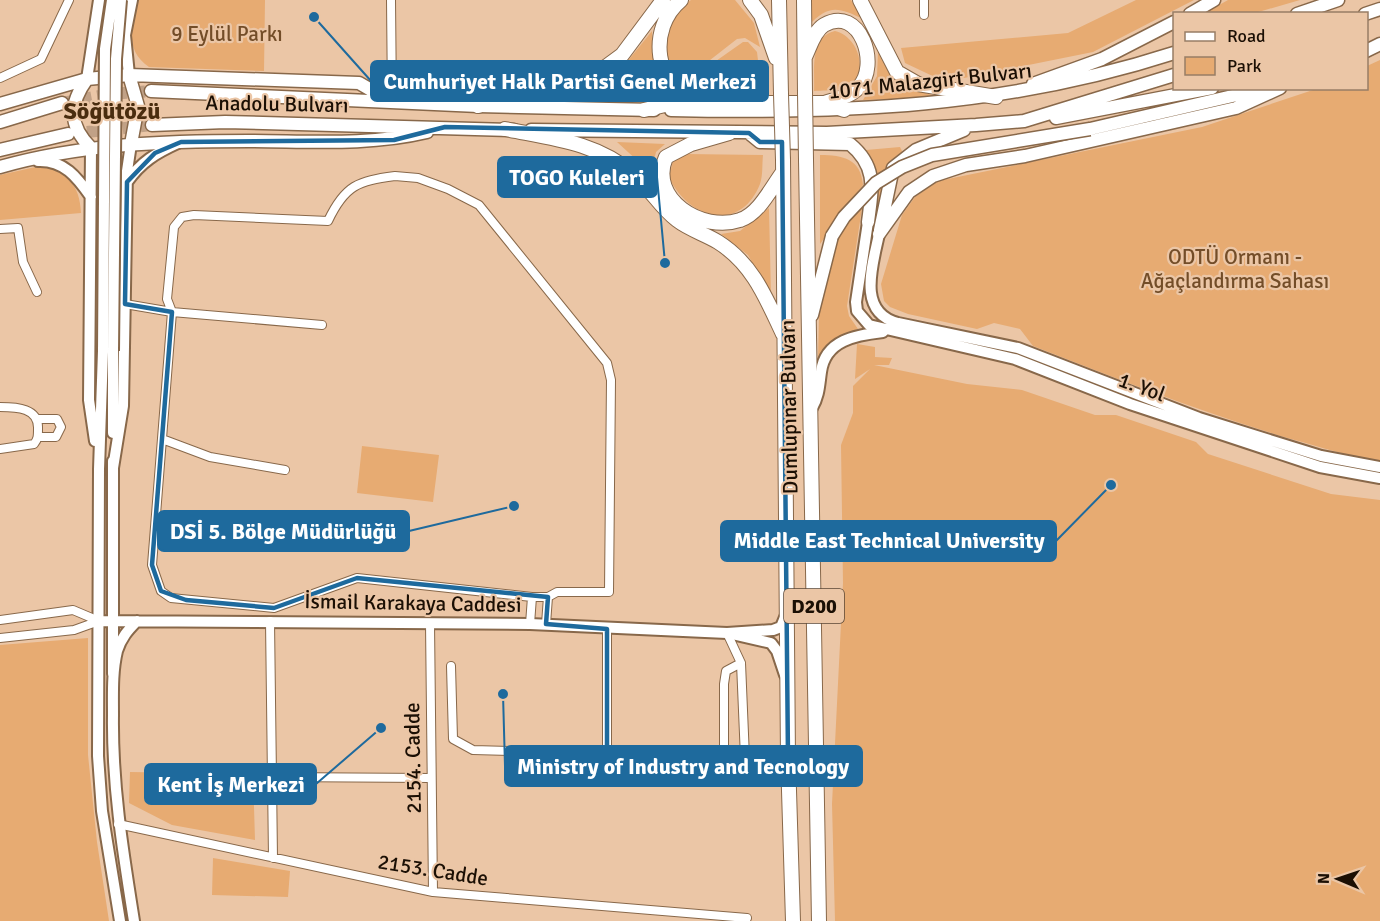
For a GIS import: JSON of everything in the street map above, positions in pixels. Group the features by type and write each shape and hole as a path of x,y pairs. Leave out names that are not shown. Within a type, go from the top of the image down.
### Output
{"highway":[{"path":"478,106 603,69 622,55 663,0"},
{"path":"681,0 673,7 662,26 659,48 662,67 676,90 684,96 706,103"},
{"path":"750,0 761,15 781,74"},
{"name":"Dumlupınar Bulvarı","path":"779,0 783,166 788,758 793,921"},
{"name":"Dumlupınar Bulvarı","path":"804,0 819,921"},
{"path":"860,0 897,72 918,84 996,97"},
{"path":"805,57 816,32 824,25 834,22 849,24 865,41 868,66 861,85 849,94 824,103"},
{"path":"644,110 665,105 706,103 824,103 844,110"},
{"path":"505,129 576,143 600,152 622,165 678,221 723,245 747,265 763,289 785,339"},
{"path":"729,133 691,144 666,157 660,170 661,182 680,207 709,222 739,221 759,206 783,166"}],"main road":[{"path":"1193,12 1214,0"},
{"path":"1303,12 1338,0"},
{"path":"996,97 1102,59 1173,23"},
{"name":"1071 Malazgirt Bulvarı","path":"792,112 844,110 996,97 1086,79 1173,53"},
{"path":"129,75 138,106 131,144"},
{"path":"0,104 87,79 129,75 359,84 392,102"},
{"name":"1071 Malazgirt Bulvarı","path":"796,132 864,131 1024,121 1173,75"},
{"path":"87,79 78,92 74,112 75,128 91,148"},
{"path":"1024,121 1074,116 1202,90"},
{"path":"808,331 832,236 844,217 876,183 916,161 932,155 1090,129 1258,90"},
{"path":"879,234 909,192 933,176 966,165 1025,156 1236,108 1276,90"},
{"name":"Anadolu Bulvarı","path":"151,91 478,106 792,112"},
{"path":"0,122 62,103"},
{"name":"Anadolu Bulvarı","path":"152,125 225,122 729,133 796,132"},
{"path":"879,234 893,168 916,150 976,125"},
{"path":"0,166 91,148 131,144 383,140 445,127"},
{"path":"850,144 864,131"},
{"path":"749,133 760,142 850,144 866,160 870,168 871,192 867,222"},
{"path":"0,150 68,134"}],"street":[{"path":"0,78 41,59 69,0"},
{"path":"87,79 99,0"},
{"path":"110,111 105,49 112,0"},
{"path":"121,0 117,21 110,111 108,351 113,468 112,758 118,824 134,921"},
{"path":"129,75 125,35 132,0"},
{"path":"391,0 392,102"},
{"path":"924,0 924,15"},
{"path":"127,182 137,167 155,153 181,142"},
{"path":"113,468 123,406 127,182 131,144"},
{"path":"91,148 89,400 99,469"},
{"path":"20,161 48,160 61,164 73,173 91,196"},
{"path":"395,176 417,178 448,189 479,205 607,363 611,380 609,592 557,592 548,597 532,597 357,578 274,608 171,598 161,591 152,565 162,439 172,312 167,299 174,227 182,217 328,221 347,191 363,180 395,176"},
{"path":"867,222 856,291 857,311 869,325 894,325 959,335 983,345"},
{"path":"0,229 18,228 23,262 37,292"},
{"path":"879,234 870,288 871,298 877,312 894,325"},
{"path":"125,304 172,312 322,325"},
{"path":"812,408 819,395 821,369 827,354 834,346 851,337 894,325"},
{"name":"1. Yol","path":"894,325 983,345 1018,348 1168,412 1320,467 1380,478"},
{"path":"108,351 99,469 99,767 102,811 120,921"},
{"path":"0,407 25,410 37,419 55,418 60,421 61,427 57,437 38,437"},
{"name":"1. Yol","path":"1168,412 1321,456 1380,467"},
{"path":"0,449 31,445 38,437 37,419"},
{"path":"162,439 210,457 285,470"},
{"path":"530,624 532,597"},
{"path":"546,624 548,597"},
{"name":"İsmail Karakaya Caddesi","path":"0,638 74,630 99,621 546,624 607,629 727,633 774,630 781,627 785,621 788,597"},
{"path":"113,674 125,632 137,621 114,602"},
{"name":"İsmail Karakaya Caddesi","path":"0,620 73,610 99,621"},
{"path":"270,621 273,858"},
{"name":"2154. Cadde","path":"430,623 433,892"},
{"path":"607,629 607,754"},
{"path":"727,633 741,663 746,758"},
{"name":"İsmail Karakaya Caddesi","path":"727,633 771,643 777,651 787,684"},
{"path":"724,757 726,671 741,663"},
{"path":"451,666 453,739 473,750 788,758"},
{"path":"272,777 431,778"},
{"name":"2153. Cadde","path":"118,824 433,892 747,918"}],"highlighted area":[{"path":"445,127 749,133 760,142 782,142 788,758 607,754 607,629 546,624 548,597 357,578 274,608 186,600 161,591 152,565 172,312 125,304 127,182 155,153 181,142 394,140"}],"green space":[{"name":"9 Eylül Parkı","path":"137,0 265,0 264,71 149,67 141,60 133,45 132,28"},
{"path":"691,0 735,0 754,23 760,47 745,38 737,39 687,78 687,91 669,68 665,43 674,18"},
{"path":"808,0 851,0 863,19 847,12 834,10 822,14 808,26"},
{"path":"1136,0 1194,0 1093,52 964,78 939,79 905,63 901,48 1068,33"},
{"path":"1228,0 1300,0 1258,12 1207,12"},
{"path":"652,31 656,64 672,94 574,92 600,80 627,62"},
{"path":"835,31 843,34 854,46 860,62 859,70 856,78 848,87 814,91 814,64 817,47 827,34"},
{"path":"743,42 748,42 757,52 762,94 693,94 688,89 689,80"},
{"path":"878,51 888,70 902,83 940,97 863,100 877,76"},
{"name":"ODTÜ Ormanı - Ağaçlandırma Sahası","path":"1380,60 1380,461 1291,439 1161,395 1033,346 1020,329 994,323 977,329 908,314 890,307 884,301 881,284 902,215 915,197 938,181 1202,127 1313,90 1368,90 1368,66"},
{"path":"617,142 665,144 656,152 651,173"},
{"path":"900,147 903,153 890,169 886,179 875,230 872,233 877,175 866,150"},
{"path":"685,154 763,155 760,184 751,200 740,210 727,215 714,215 701,211 688,203 669,177 673,161"},
{"path":"820,155 836,156 855,164 862,176 863,185 820,244"},
{"path":"40,166 58,172 70,181 78,195 81,213 0,220 0,175"},
{"path":"864,195 847,306 849,316 858,329 831,344 818,360 820,268 824,255"},
{"path":"769,208 771,296 748,255 721,234 740,231"},
{"path":"857,344 875,347 875,357 892,358 889,365 874,365 967,384 1022,390 1095,415 1116,415 1196,442 1208,454 1331,494 1380,500 1380,921 835,921 832,804 843,583 841,445 853,413 853,386 870,369 855,379"},
{"path":"362,446 439,455 433,502 357,493"},
{"path":"88,638 88,755 97,842 109,921 0,921 0,645"},
{"path":"130,772 253,774 255,840 172,825 129,803"},
{"path":"213,858 290,871 288,897 212,895"}],"tunnel":[{"path":"62,103 110,94 151,91"},
{"path":"69,134 152,125"}],"place":[{"name":"Cumhuriyet Halk Partisi Genel Merkezi","path":"314,17"},
{"name":"TOGO Kuleleri","path":"665,263"},
{"name":"Middle East Technical University","path":"1111,485"},
{"name":"DSİ 5. Bölge Müdürlüğü","path":"514,506"},
{"name":"Ministry of Industry and Tecnology","path":"503,694"},
{"name":"Kent İş Merkezi","path":"381,728"}],"district":[{"name":"Söğütözü","path":"112,111"}]}
